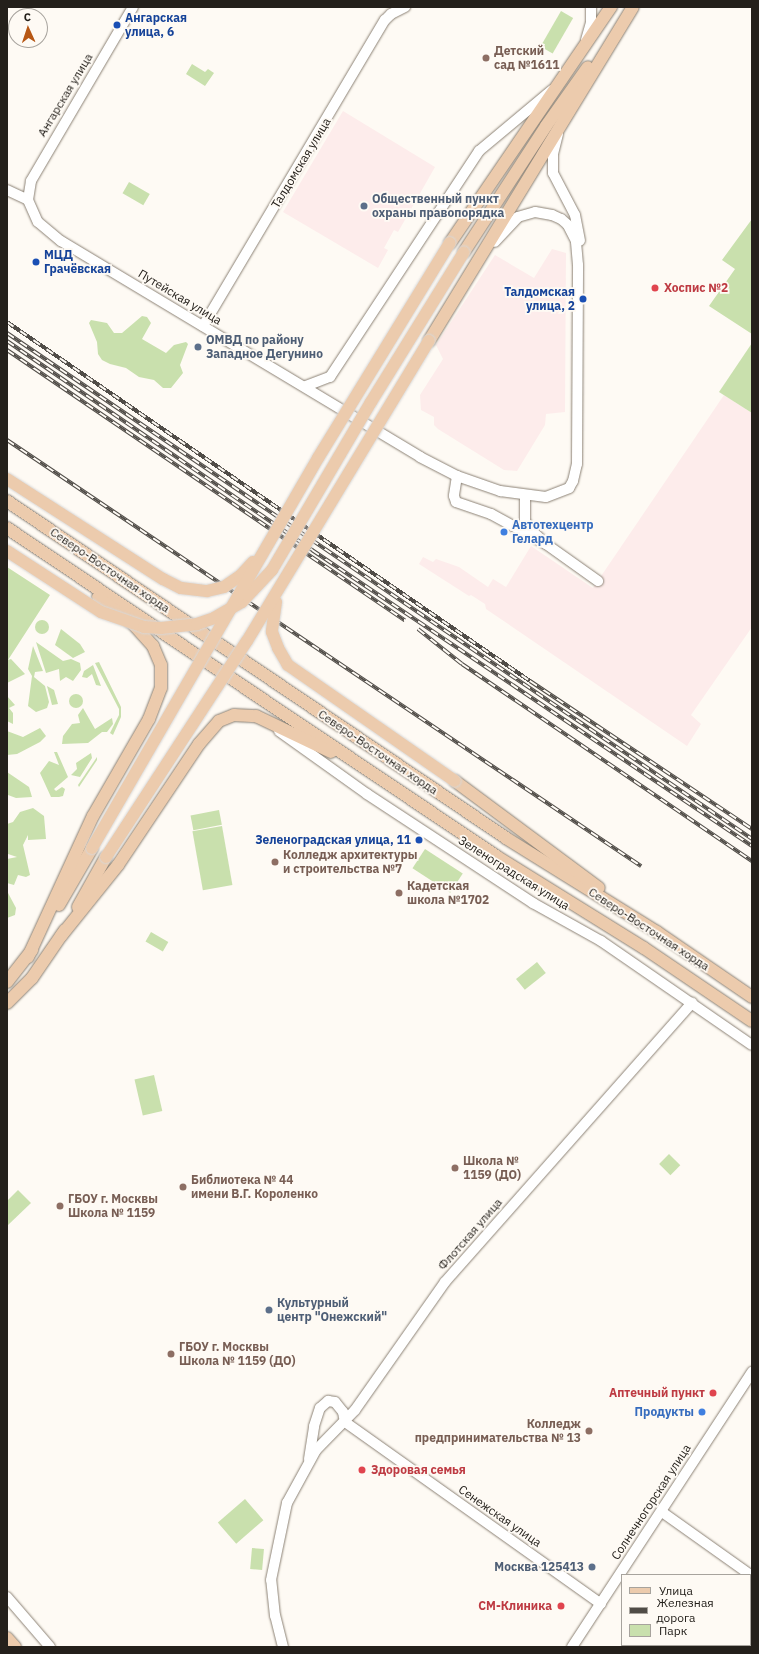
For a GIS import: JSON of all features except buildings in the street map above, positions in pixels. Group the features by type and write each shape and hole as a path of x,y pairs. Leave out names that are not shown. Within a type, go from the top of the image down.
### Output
{"main road":[{"path":"7,982 28,957 356,393 450,243 611,7"},
{"path":"61,936 106,857 233,665 631,10"},
{"path":"7,552 76,598 101,612 129,623 161,628 180,627 214,618 238,605 253,592 272,570 375,395 464,252 546,126 631,10"},
{"path":"7,479 162,579 190,591 215,590 232,583 246,570 272,538"},
{"name":"Северо-Восточная хорда","path":"7,502 506,838 657,932 752,997"},
{"name":"Северо-Восточная хорда","path":"7,528 414,799 496,856 644,948 752,1021"},
{"path":"21,537 128,619 149,641 159,658 162,673 160,692 153,712 81,841 28,957"},
{"path":"295,562 274,607 272,625 276,644 288,665 504,816 657,932"},
{"path":"7,1003 32,978 61,936 118,865 199,744 213,726 227,717 250,714 264,720 351,763 414,799"},
{"path":"7,1638 14,1647"}],"street":[{"name":"Ангарская улица","path":"28,200 31,181 35,172 133,7"},
{"name":"Талдомская улица","path":"203,326 385,20 391,14 405,7"},
{"path":"584,46 591,23 591,7"},
{"path":"306,386 330,377 479,151 555,88"},
{"path":"561,125 553,167 555,178 578,225 578,265"},
{"path":"7,190 28,200"},
{"name":"Путейская улица","path":"28,200 38,222 60,241 306,386 420,456 457,476 500,492 525,496 546,498 556,495 569,488 576,475 578,265"},
{"path":"479,261 509,224 518,217 535,212 552,215 568,225 576,241 578,265"},
{"path":"457,476 454,496 456,502 491,514 546,544 598,581"},
{"path":"525,496 525,521 546,544"},
{"name":"Зеленоградская улица","path":"264,720 322,764 418,828 533,903 601,941 752,1045"},
{"name":"Флотская улица","path":"283,1647 275,1616 271,1580 287,1503 308,1463 324,1441 345,1422 445,1282 692,1003"},
{"name":"Солнечногорская улица","path":"572,1647 662,1512 752,1372"},
{"name":"Флотская улица","path":"308,1463 314,1426 320,1408 328,1401 335,1402 344,1412 345,1422"},
{"name":"Сенежская улица","path":"345,1422 601,1604"},
{"path":"662,1512 749,1574"},
{"path":"7,1597 50,1647"}],"shaded area":[{"path":"343,111 435,167 398,232 394,230 384,248 388,250 378,268 283,212"},
{"path":"552,249 566,253 565,412 546,414 545,425 517,471 504,470 438,429 434,425 434,417 421,410 420,395 443,359 436,345 495,255 534,278"},
{"path":"724,395 752,413 752,627 691,715 701,724 687,746 486,609 485,604 471,595 469,596 419,564 423,557 433,562 436,559 459,567 488,587 493,579 506,587 531,546 593,588"}],"green space":[{"path":"561,11 573,18 553,54 540,47"},
{"path":"192,64 205,72 208,69 214,73 205,86 186,74"},
{"path":"129,182 150,194 143,205 122,193"},
{"path":"752,219 752,334 709,306 735,269 722,260"},
{"path":"142,316 147,317 151,323 142,339 166,353 174,345 186,342 188,344 180,365 183,373 171,388 163,388 154,380 139,377 126,368 110,364 102,360 98,354 97,342 89,323 91,320 107,323 114,333 122,333"},
{"path":"752,343 752,413 719,392"},
{"path":"7,567 50,595 8,660 11,659 25,674 7,683"},
{"path":"39,620 45,620 49,624 49,630 45,634 39,634 35,630 35,624"},
{"path":"61,629 80,644 85,652 73,658 55,645"},
{"path":"36,642 63,661 71,659 80,663 81,670 73,681 66,677 60,681 59,669 46,673"},
{"path":"33,646 43,671 35,672 34,677 45,686 49,702 47,708 36,712 28,706 32,676 28,669"},
{"path":"99,662 121,707 121,717 113,735 110,733 119,715 119,709 95,663"},
{"path":"93,665 101,686 96,685 92,674 87,678 82,677 84,671"},
{"path":"47,686 54,690 58,704 52,705"},
{"path":"76,694 81,696 83,701 81,706 76,708 71,706 69,701 71,696"},
{"path":"7,696 15,705 9,708 13,713 13,724 7,721"},
{"path":"83,708 95,729 112,718 113,724 107,732 102,732 88,743 62,744 63,736 72,724 80,723 78,715"},
{"path":"40,728 46,736 40,742 17,754 7,755 7,731 23,737"},
{"path":"54,752 57,752 68,777 54,789 56,791 62,787 65,789 63,796 59,797 51,797 40,773 49,761 59,765"},
{"path":"91,753 92,758 80,777 71,775 77,769 76,763"},
{"path":"97,757 97,760 79,787 78,785"},
{"path":"7,772 29,787 32,797 16,798 8,795"},
{"path":"33,808 44,816 46,839 28,840 28,835 23,845 30,875 26,877 18,875 14,885 7,883 7,859 17,857 8,854 7,851 7,824 13,822 20,812"},
{"path":"219,810 222,825 193,830 191,816"},
{"path":"222,826 232,885 203,890 192,831"},
{"path":"425,849 463,874 450,893 412,868"},
{"path":"7,891 16,908 15,915 7,918"},
{"path":"151,932 168,942 163,952 146,942"},
{"path":"537,962 546,973 525,990 516,979"},
{"path":"154,1075 162,1111 143,1116 135,1079"},
{"path":"669,1154 680,1165 670,1175 659,1164"},
{"path":"18,1190 31,1203 7,1226 7,1201"},
{"path":"245,1499 263,1520 236,1544 218,1523"},
{"path":"252,1548 264,1549 262,1570 250,1569"}],"railway":[{"path":"7,322 530,681 752,829"},
{"path":"7,333 752,839"},
{"path":"7,341 312,550 752,846"},
{"path":"7,350 405,620"},
{"path":"7,440 641,866"},
{"path":"418,629 462,664 752,861"}],"place":[{"name":"Ангарская улица, 6","path":"117,25"},
{"name":"Детский сад №1611","path":"486,58"},
{"name":"Общественный пункт охраны правопорядка","path":"364,206"},
{"name":"МЦД Грачёвская","path":"36,262"},
{"name":"Хоспис №2","path":"655,288"},
{"name":"Талдомская улица, 2","path":"583,299"},
{"name":"ОМВД по району Западное Дегунино","path":"198,347"},
{"name":"Автотехцентр Гелард","path":"504,532"},
{"name":"Зеленоградская улица, 11","path":"419,840"},
{"name":"Колледж архитектуры и строительства №7","path":"275,862"},
{"name":"Кадетская школа №1702","path":"399,893"},
{"name":"Школа № 1159 (ДО)","path":"455,1168"},
{"name":"Библиотека № 44 имени В.Г. Короленко","path":"183,1187"},
{"name":"ГБОУ г. Москвы Школа № 1159","path":"60,1206"},
{"name":"Культурный центр \"Онежский\"","path":"269,1310"},
{"name":"ГБОУ г. Москвы Школа № 1159 (ДО)","path":"171,1354"},
{"name":"Аптечный пункт","path":"713,1393"},
{"name":"Продукты","path":"702,1412"},
{"name":"Колледж предпринимательства № 13","path":"589,1431"},
{"name":"Здоровая семья","path":"362,1470"},
{"name":"Москва 125413","path":"592,1567"},
{"name":"СМ-Клиника","path":"561,1606"}]}
